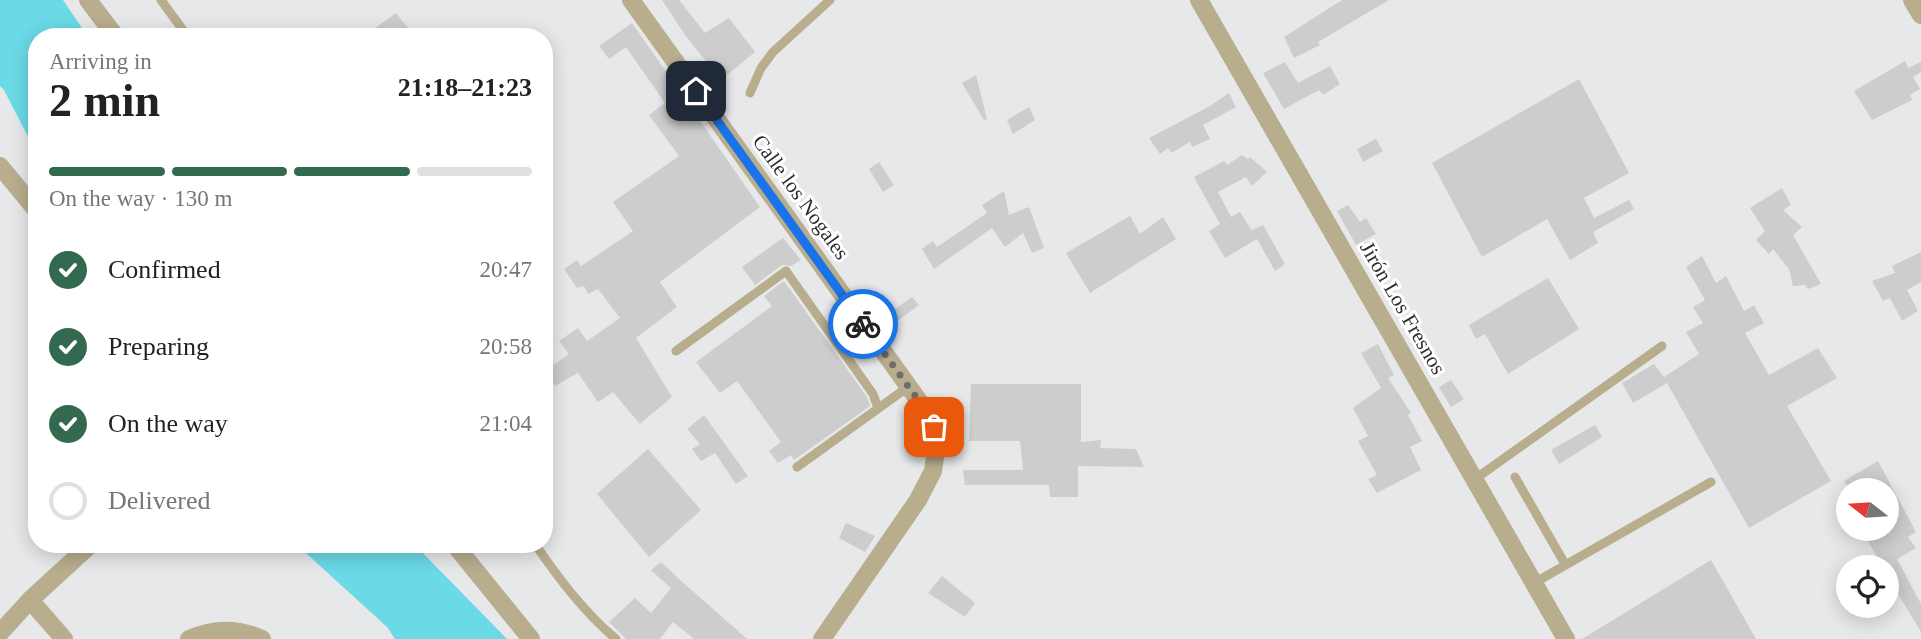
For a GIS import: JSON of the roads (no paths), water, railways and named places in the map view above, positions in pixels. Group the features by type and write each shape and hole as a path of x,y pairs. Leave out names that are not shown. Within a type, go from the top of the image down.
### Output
{"street":[{"path":"88,0 109,28"},
{"name":"Calle los Nogales","path":"631,0 934,427 936,450 933,471 918,500 822,639"},
{"name":"Jirón Los Fresnos","path":"1199,0 1566,639"},
{"path":"1912,0 1921,15"},
{"path":"0,166 28,200"},
{"path":"0,633 30,600 81,553"},
{"path":"461,553 531,639"},
{"path":"30,600 64,639"},
{"path":"189,639 223,630 244,631 262,639"}],"lane":[{"path":"161,0 181,28"},
{"path":"750,93 761,68 773,52 830,0"},
{"path":"676,351 786,271 873,394 878,408"},
{"path":"1475,480 1662,346"},
{"path":"797,467 908,387"},
{"path":"1515,478 1565,564"},
{"path":"1534,583 1711,482"},
{"path":"541,553 569,592 589,615 616,639"}],"water":[{"path":"0,0 63,0 82,28 28,28 28,137 0,86"},
{"path":"306,553 423,553 507,639 395,639 387,627"}]}
